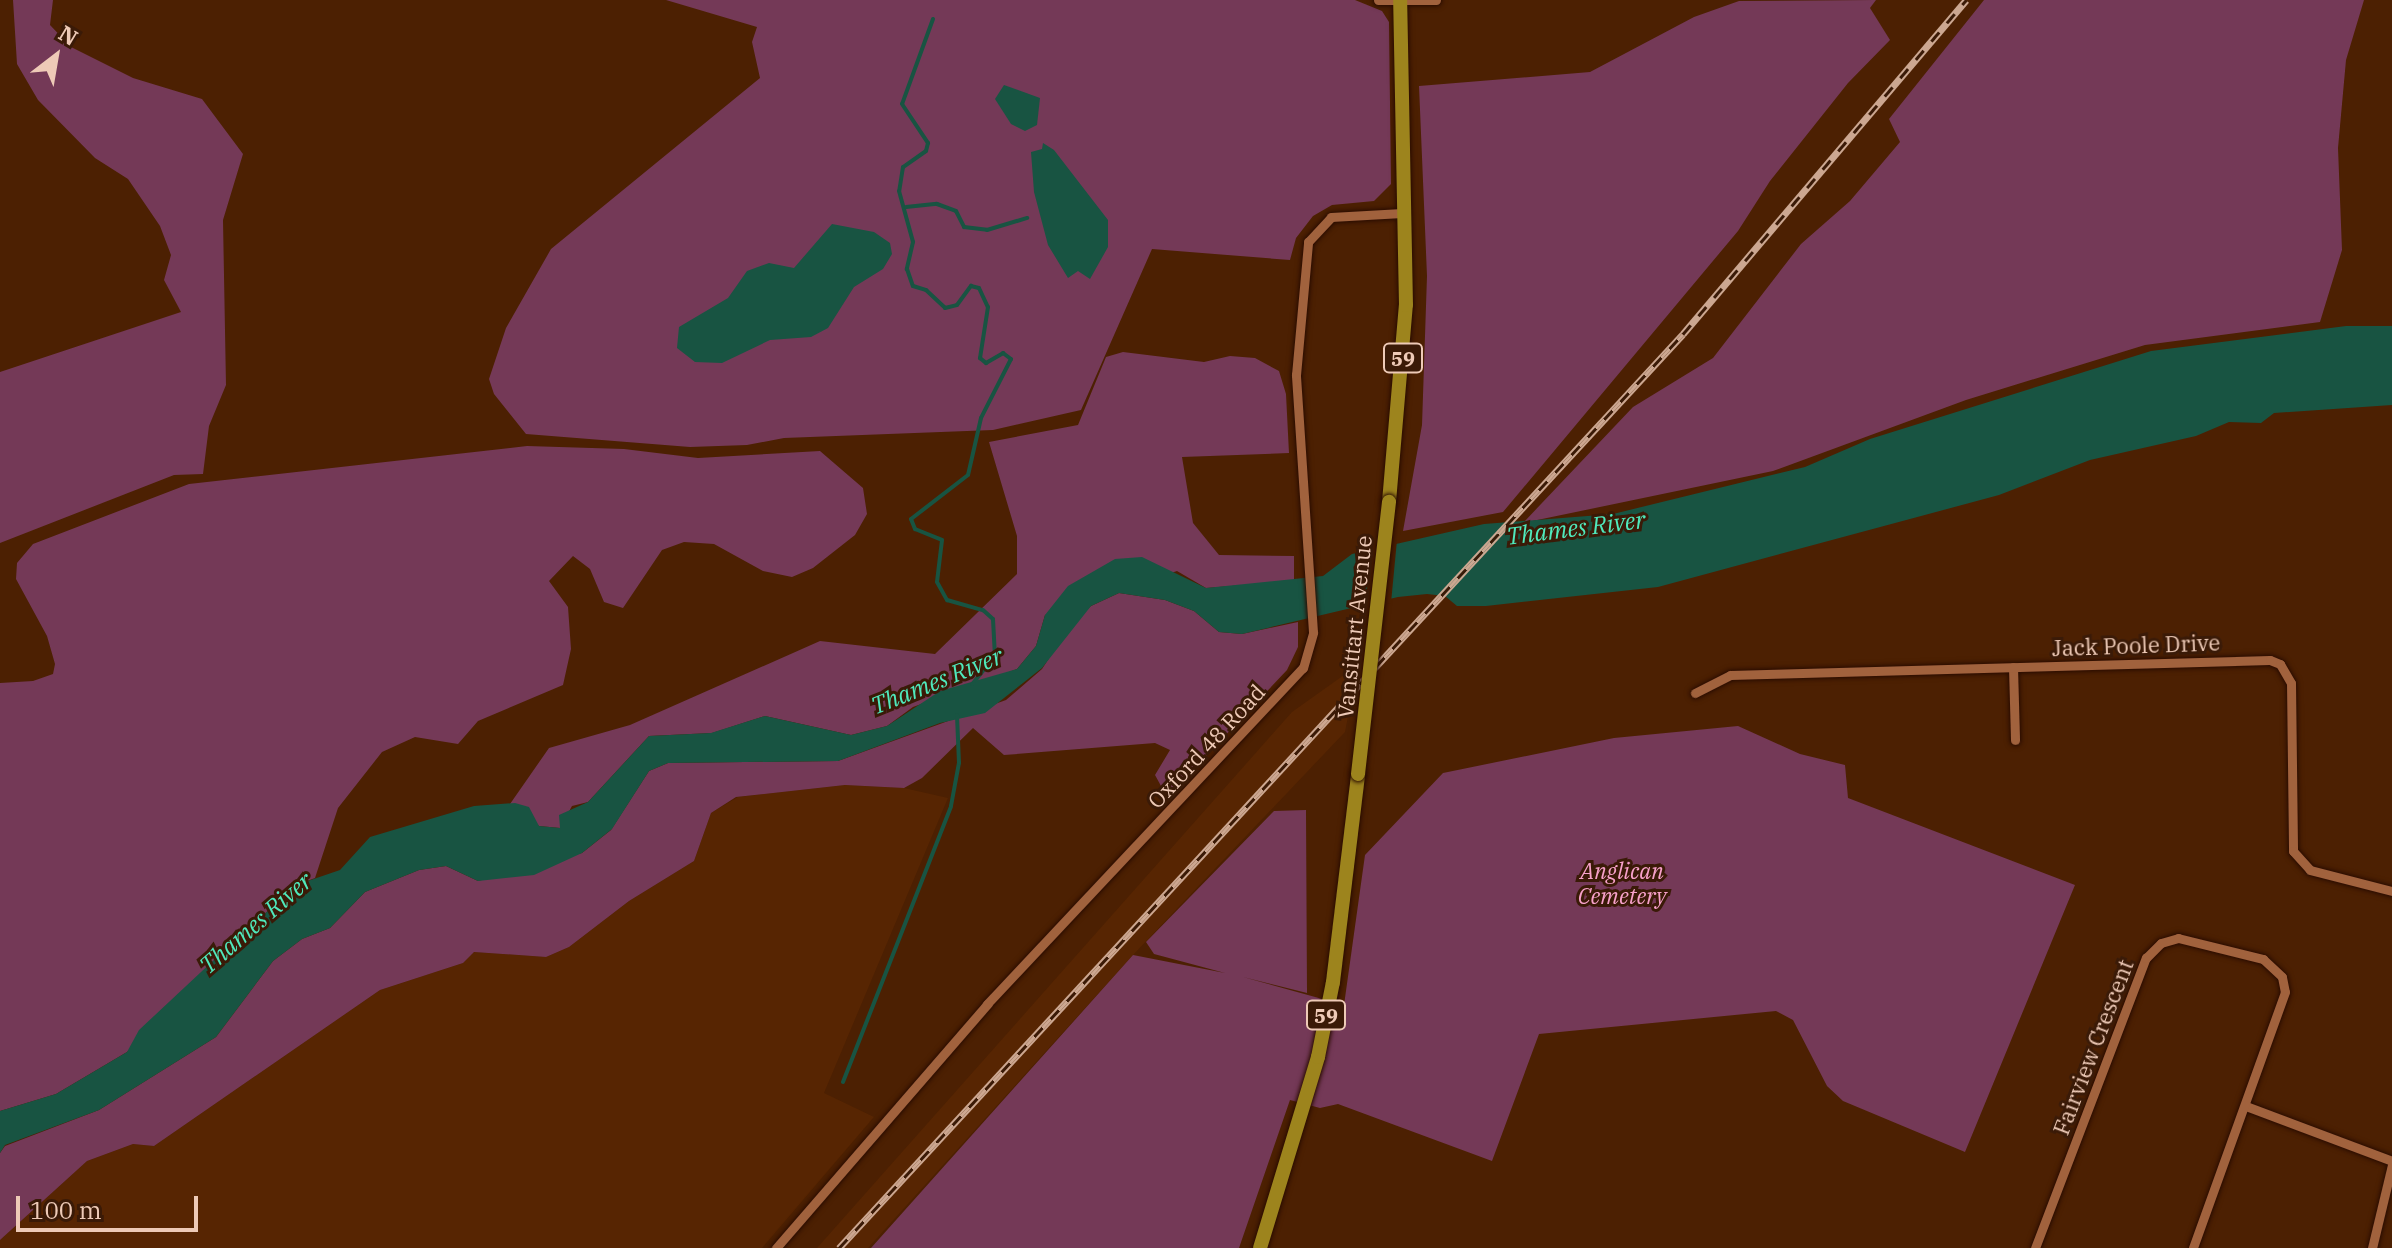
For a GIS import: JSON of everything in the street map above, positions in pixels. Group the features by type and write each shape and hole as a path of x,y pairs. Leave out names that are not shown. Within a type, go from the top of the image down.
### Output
{"main road":[{"name":"Vansittart Avenue","path":"1260,1248 1318,1057 1333,982 1402,388 1400,0"}],"street":[{"path":"1378,0 1436,0"},
{"name":"Oxford 48 Road","path":"776,1248 976,1016 1303,668 1313,632 1296,375 1308,242 1331,217 1402,213"},
{"name":"Jack Poole Drive","path":"1695,693 1730,675 2270,660 2280,664 2291,683 2293,851 2310,870 2392,891"},
{"path":"2013,667 2015,740"},
{"name":"Fairview Crescent","path":"2035,1248 2146,958 2161,943 2185,939 2263,959 2282,977 2284,1005 2193,1248"},
{"path":"2246,1106 2392,1163 2372,1248"}],"shaded area":[{"path":"1358,665 1345,732 1133,955 868,1248 817,1248 1292,712"},
{"path":"845,785 904,788 948,798 824,1093 874,1117 762,1248 0,1248 0,1240 87,1161 133,1144 154,1146 380,990 463,963 474,952 546,957 569,947 629,901 694,861 711,813 738,797"}],"green space":[{"path":"13,0 53,0 50,25 71,47 133,78 202,99 243,154 223,220 226,385 209,426 203,474 174,475 0,543 0,372 181,312 164,280 171,255 160,226 128,179 95,158 38,100 17,64"},
{"path":"666,0 1355,0 1382,11 1389,22 1391,184 1374,201 1332,205 1313,216 1296,238 1290,260 1152,249 1081,410 993,430 784,438 747,445 690,447 526,434 494,394 489,379 506,328 551,249 760,78 752,42 757,27"},
{"path":"1876,0 1870,8 1890,40 1848,83 1770,181 1738,231 1503,512 1403,531 1422,425 1427,276 1419,86 1590,72 1694,17 1739,1"},
{"path":"1984,0 2364,0 2346,60 2338,148 2342,250 2320,322 2145,345 1966,400 1773,471 1523,523 1633,407 1713,358 1801,244 1850,201 1900,142 1889,119"},
{"path":"1123,352 1204,362 1230,356 1255,358 1279,371 1286,394 1289,453 1182,457 1193,523 1219,555 1294,556 1294,581 1206,588 1177,571 1045,615 1036,646 1017,669 913,707 887,726 851,735 765,716 712,733 649,736 588,802 572,806 560,828 539,826 510,804 549,748 630,725 820,641 935,654 1017,574 1017,536 989,442 1078,425 1106,357"},
{"path":"527,446 624,449 698,458 820,451 863,488 867,514 855,535 813,568 792,577 763,571 714,544 684,542 662,550 623,608 604,602 590,569 573,556 549,581 568,607 571,649 563,685 478,721 458,744 415,737 382,752 338,808 315,878 299,884 247,929 127,1052 56,1094 0,1111 0,683 33,681 53,674 55,664 47,636 16,579 17,563 33,544 189,484"},
{"path":"1119,593 1165,600 1194,611 1219,632 1242,634 1298,622 1298,647 1287,670 1167,797 1155,775 1170,750 1155,743 1004,755 973,728 922,778 904,788 845,785 736,797 711,813 694,861 629,901 569,947 546,957 474,952 463,963 380,990 154,1146 133,1144 87,1161 0,1240 0,1153 5,1146 99,1110 216,1037 273,961 302,939 330,928 365,892 419,870 446,866 478,881 582,853 611,830 649,771 668,763 838,761 1006,700 1042,669 1072,623 1091,606"},
{"name":"Anglican Cemetery","path":"1738,726 1800,754 1845,765 1848,798 2075,885 1965,1152 1843,1101 1827,1086 1793,1020 1776,1011 1539,1034 1492,1161 1338,1104 1320,1108 1290,1100 1239,1248 871,1248 1133,955 1225,973 1154,954 1146,942 1274,811 1306,810 1307,993 1243,977 1344,1005 1365,855 1443,773 1614,738"}],"water":[{"path":"1004,85 1040,98 1037,125 1025,131 1011,124 995,99"},
{"path":"1043,143 1054,150 1108,220 1108,247 1090,279 1078,271 1068,278 1048,245 1034,192 1031,152 1042,149"},
{"path":"832,224 874,232 890,243 892,254 883,269 854,287 828,328 811,337 770,340 722,363 695,362 677,348 679,327 728,298 747,271 769,263 794,268"},
{"name":"Thames River","path":"2346,326 2392,326 2392,405 2274,413 2261,423 2229,422 2196,436 2090,460 1999,495 1658,587 1486,606 1457,606 1445,596 1427,594 1398,597 1242,634 1219,632 1194,611 1165,600 1119,593 1091,606 1042,668 985,713 940,723 838,761 668,763 649,771 612,829 582,853 534,875 478,881 446,866 419,870 365,892 330,928 302,939 273,961 216,1037 99,1110 5,1145 0,1153 0,1111 56,1094 127,1052 139,1030 247,929 299,884 340,870 370,837 474,806 515,803 529,807 539,826 560,828 559,815 588,802 649,736 711,733 765,716 851,735 887,726 940,691 1017,669 1036,646 1045,615 1068,586 1115,559 1142,557 1206,588 1323,576 1352,554 1484,524 1613,514 1805,467 1870,439 2151,351"}],"pier":[{"path":"1397,540 1391,603 1365,611 1371,546"}],"waterway":[{"name":"Thames River","path":"933,19 902,104 928,143 926,151 903,167 899,191 913,242 907,269 913,286 926,290 945,308 957,305 971,286 979,288 988,307 980,358 986,363 1003,353 1011,359 981,418 968,475 911,519 915,529 942,540 937,582 947,600 983,610 993,619 995,656 972,684"},
{"path":"906,207 937,204 956,211 964,227 987,230 1027,218"},
{"path":"843,1082 951,806 959,763 957,715"}],"railway":[{"path":"839,1248 1683,334 1966,0"}]}
